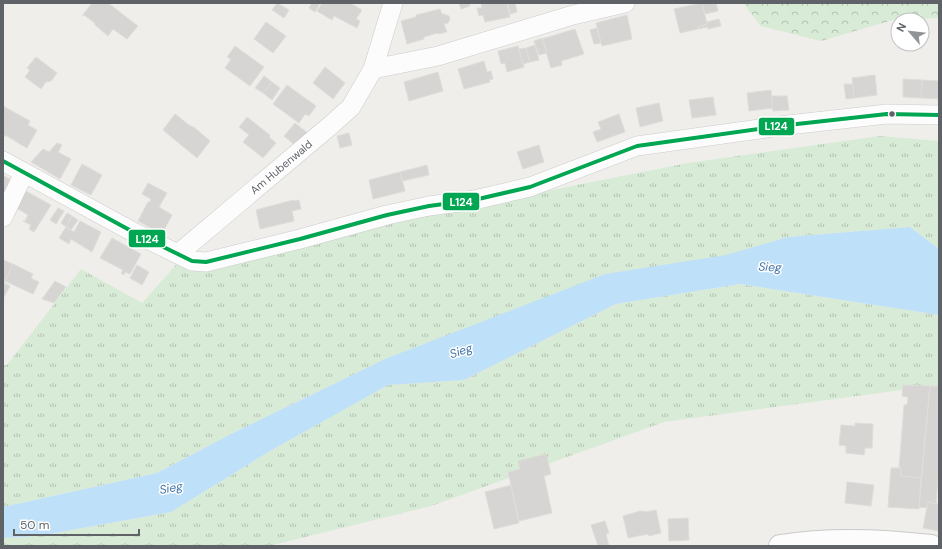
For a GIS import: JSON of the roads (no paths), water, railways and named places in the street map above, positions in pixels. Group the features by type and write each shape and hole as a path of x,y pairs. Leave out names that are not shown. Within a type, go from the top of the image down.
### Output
{"main road":[{"path":"780,546 798,543 842,540 893,541 931,546"}],"street":[{"name":"Am Hubenwald","path":"178,254 332,125 351,107 373,69 393,3"},
{"path":"373,69 438,56 573,15 625,3"},
{"path":"3,161 135,233 192,260 206,262 300,239 387,215 429,206 474,200 530,187 637,146 780,126 887,114 939,115"},
{"path":"3,218 24,173"}],"water":[{"name":"Sieg","path":"910,227 939,249 939,315 740,284 616,304 464,380 388,385 270,451 171,512 38,536 3,538 3,507 157,473 229,435 385,359 605,274 726,255 788,237"}]}
